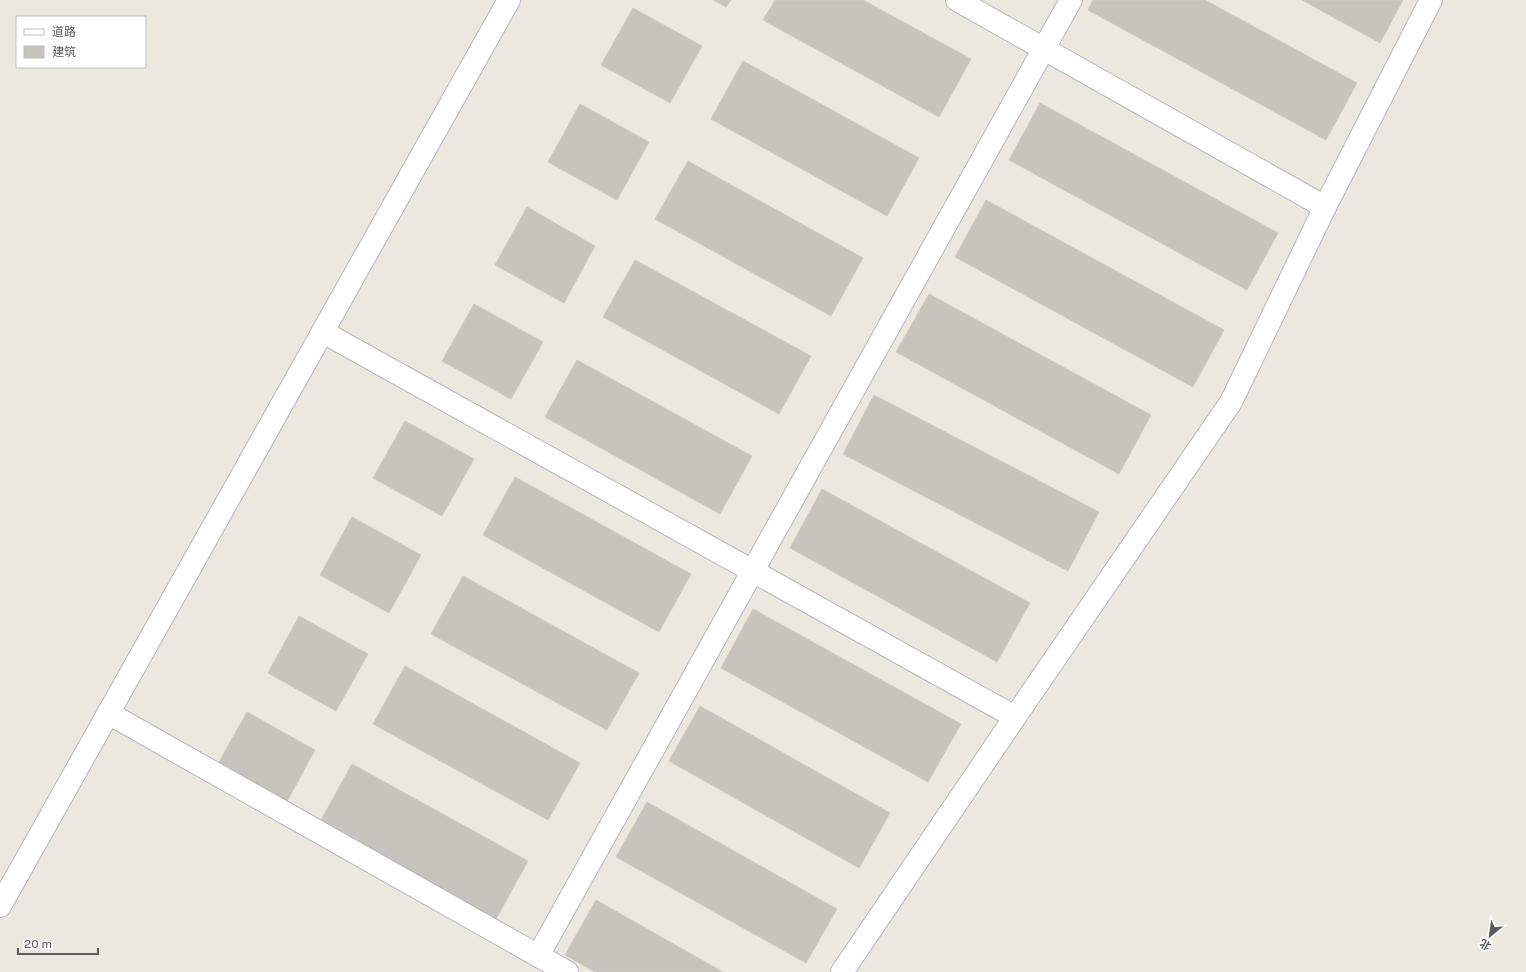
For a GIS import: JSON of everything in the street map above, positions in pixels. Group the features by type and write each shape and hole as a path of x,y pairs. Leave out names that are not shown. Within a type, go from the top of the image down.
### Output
{"lane":[{"path":"0,906 509,0"},
{"path":"957,0 1325,207"},
{"path":"538,956 1071,0"},
{"path":"842,972 1231,402 1325,207 1431,0"},
{"path":"323,332 1015,717"},
{"path":"108,713 567,972"}],"building":[{"path":"713,0 731,0 726,7"},
{"path":"775,0 863,0 971,59 939,117 763,20"},
{"path":"1093,0 1205,0 1357,83 1326,140 1088,10"},
{"path":"1302,0 1403,0 1380,43"},
{"path":"633,8 702,46 670,103 601,65"},
{"path":"743,61 919,158 887,216 711,119"},
{"path":"1040,103 1278,233 1247,290 1009,160"},
{"path":"580,104 649,142 617,200 548,162"},
{"path":"688,161 863,258 831,316 655,219"},
{"path":"986,200 1224,330 1193,387 955,257"},
{"path":"527,207 595,246 564,303 495,265"},
{"path":"635,260 811,356 779,414 603,317"},
{"path":"929,294 1151,415 1119,474 896,352"},
{"path":"474,304 543,342 511,399 442,361"},
{"path":"577,360 752,456 720,514 545,417"},
{"path":"874,395 1099,512 1068,571 843,454"},
{"path":"405,421 474,459 442,516 373,478"},
{"path":"515,477 691,574 659,632 483,535"},
{"path":"822,489 1030,603 997,662 790,548"},
{"path":"352,517 421,555 389,613 320,575"},
{"path":"463,576 639,673 607,730 431,634"},
{"path":"753,609 961,724 928,782 721,668"},
{"path":"299,616 368,654 336,711 268,673"},
{"path":"405,666 580,763 548,820 373,724"},
{"path":"700,706 890,813 859,868 669,761"},
{"path":"247,712 315,750 284,807 215,769"},
{"path":"352,764 528,861 496,919 320,822"},
{"path":"647,802 837,909 806,963 616,857"},
{"path":"596,900 723,972 595,972 565,955"}]}
